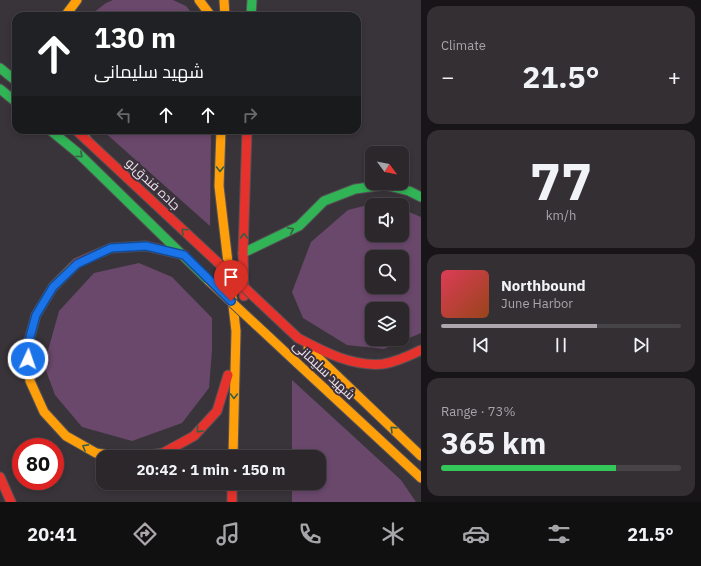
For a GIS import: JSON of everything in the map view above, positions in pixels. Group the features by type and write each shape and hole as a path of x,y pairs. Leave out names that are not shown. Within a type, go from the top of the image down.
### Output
{"main road":[{"path":"68,12 77,0"},
{"path":"199,0 208,12"},
{"path":"224,0 225,12"},
{"path":"251,12 252,0"},
{"path":"0,68 12,78"},
{"path":"0,89 12,99"},
{"name":"شهید سلیمانی","path":"55,134 78,153 209,280 421,478"},
{"name":"جاده فندق‌لو","path":"80,134 213,258"},
{"path":"83,134 87,140"},
{"path":"221,134 219,186 236,331 233,450"},
{"path":"244,379 244,253 247,134"},
{"path":"244,253 299,226 324,201 355,189 384,185 409,191 421,197"},
{"path":"96,452 66,436 44,412 30,381 27,348 36,315 53,287 77,264 111,248 146,246 184,255"},
{"name":"شهید سلیمانی","path":"213,258 421,456"},
{"path":"168,450 194,436 217,410 228,378 236,331"},
{"path":"298,338 320,350 362,363 383,364 406,358 421,350"},
{"path":"0,477 11,502"},
{"path":"232,490 232,502"}],"shaded area":[{"path":"113,0 173,0 186,6 191,12 94,12 106,3"},
{"path":"106,134 211,134 210,226"},
{"path":"365,206 365,242 409,242 409,212 421,217 421,333 409,338 409,302 365,302 365,346 391,346 384,349 347,345 303,318 292,292 311,242 348,210"},
{"path":"139,263 172,277 212,318 212,350 209,388 182,423 132,441 82,427 55,395 44,365 59,311 94,273"},
{"path":"292,380 401,480 416,502 292,502 292,490 326,490 326,450 292,450"}],"traffic: fast":[{"path":"251,12 252,0"},
{"path":"0,68 12,78"},
{"path":"0,89 12,99"},
{"path":"55,134 78,153 209,281"},
{"path":"83,134 87,140"},
{"path":"243,253 299,226 324,201 355,189 385,185 409,191 421,197"}],"traffic: slow":[{"path":"68,12 77,0"},
{"path":"199,0 208,12"},
{"path":"224,0 225,12"},
{"path":"221,134 219,186 236,331 233,450"},
{"path":"73,267 53,287 36,315 27,348 30,381 44,412 66,436 96,453"},
{"path":"209,281 297,363"},
{"path":"308,348 421,456"},
{"path":"297,363 421,478"}],"traffic: jam":[{"path":"80,134 213,258"},
{"path":"244,296 243,253 247,134"},
{"path":"73,267 77,263 111,248 146,246 184,255"},
{"path":"213,258 298,338"},
{"path":"298,338 328,353 350,361 361,363 383,364 393,362 421,350"},
{"path":"168,450 194,436 217,411 228,375"},
{"path":"0,477 11,502"},
{"path":"232,490 232,502"}],"route":[{"path":"28,359 27,348 36,315 53,287 77,264 111,248 146,246 184,255 231,301"}]}
